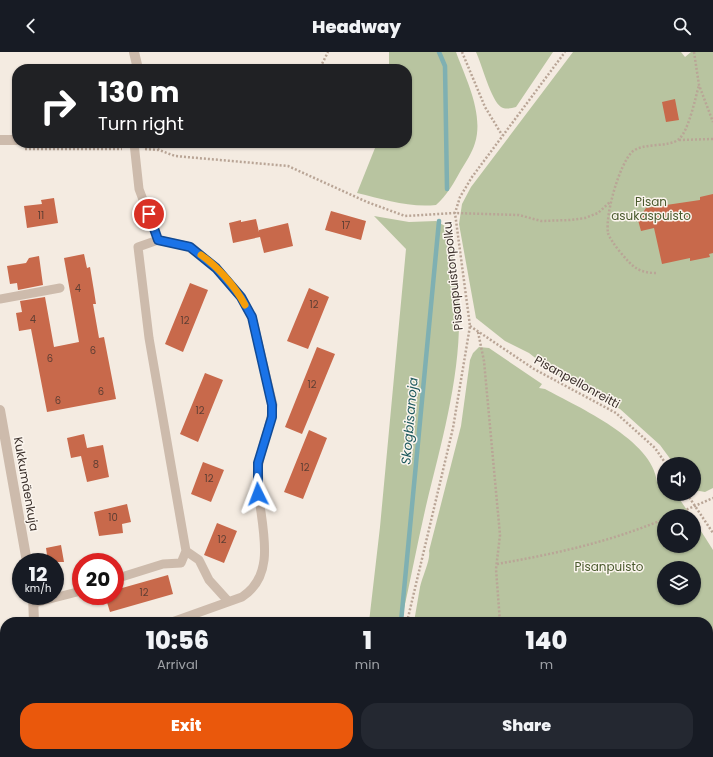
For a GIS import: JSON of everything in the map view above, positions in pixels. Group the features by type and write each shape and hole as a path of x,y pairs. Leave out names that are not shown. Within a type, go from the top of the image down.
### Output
{"street":[{"path":"134,52 137,64"},
{"path":"0,140 12,140"},
{"name":"Kukkumäenkuja","path":"0,410 25,553"},
{"path":"34,605 34,617"}],"lane":[{"path":"134,148 139,189 158,240"},
{"path":"124,576 162,564 181,562 186,551 149,338 138,247 158,240 190,247 216,268 241,297 252,317 268,380 272,405 272,417 258,463 257,478 264,528 264,554 257,581 252,591 242,597 185,617"},
{"path":"0,299 60,288"},
{"path":"186,551 199,560 209,580 228,601"}],"path":[{"path":"322,64 328,52"},
{"path":"462,52 485,107 502,135"},
{"name":"Pisanpuistonpolku","path":"408,617 453,428 470,326 455,213 460,198 472,176 565,52"},
{"path":"694,52 699,85 713,122"},
{"path":"678,140 684,132 699,85"},
{"path":"656,273 649,274 636,268 623,255 608,234 610,202 626,162 633,152 678,140 713,139"},
{"path":"24,149 61,148"},
{"path":"146,148 159,150 174,156 288,166 367,202 405,216 455,213 519,215 542,221 570,220 585,218 598,213 610,202"},
{"name":"Pisanpellonreitti","path":"470,326 534,369 616,414 655,448 661,457"},
{"path":"478,332 484,361 500,535 497,564 500,617"},
{"path":"689,509 713,498"},
{"path":"692,501 713,533"},
{"path":"497,564 547,555 623,535 657,523"}],"green space":[{"path":"389,52 456,52 473,97 477,120 475,143 469,157 453,184 436,205 426,206 406,204 357,193 375,148 412,148 412,64 389,64"},
{"path":"476,52 553,52 516,107 507,109 501,107 497,103 487,82"},
{"name":"Pisan asukaspuisto","path":"573,52 681,52 685,57 691,52 713,52 713,488 705,492 701,491 701,457 669,457 660,445 620,409 556,374 529,353 505,341 476,318 459,224 462,204 471,187"},
{"path":"374,216 409,222 436,221 445,226 452,249 458,295 459,325 457,356 453,386 441,446 426,506 402,617 370,617 380,527 406,249"},
{"name":"Pisanpuisto","path":"479,347 489,348 542,384 539,388 545,389 576,405 612,426 629,439 642,452 652,467 657,482 657,501 681,501 686,509 657,509 657,553 701,553 701,531 713,550 713,617 415,617 420,587 428,563 429,551 461,426 470,360 473,353"}],"building":[{"path":"675,99 679,120 666,122 662,102"},
{"path":"713,194 713,253 709,254 710,257 690,261 690,258 662,264 654,228 641,231 638,220 646,208 700,200 700,197"},
{"path":"54,198 58,223 27,228 24,206 42,204 41,200"},
{"path":"331,211 366,221 361,240 325,230"},
{"path":"256,219 259,232 259,230 288,223 293,246 264,253 260,237 233,243 229,223 241,220 241,222"},
{"path":"84,254 87,268 90,267 96,304 93,304 99,338 104,337 116,399 47,412 31,329 19,331 16,313 22,312 20,301 45,297 54,347 79,342 64,258"},
{"path":"39,256 43,285 18,290 17,283 10,284 7,266 26,263 29,258"},
{"path":"190,283 208,290 183,352 165,344"},
{"path":"309,288 329,297 308,349 287,341"},
{"path":"317,347 335,354 302,434 285,427"},
{"path":"205,373 223,380 198,442 180,434"},
{"path":"309,430 327,438 303,499 284,492"},
{"path":"84,434 87,448 103,445 109,477 87,482 81,456 71,458 67,438"},
{"path":"203,462 224,470 211,502 191,494"},
{"path":"127,504 131,522 122,524 123,533 99,536 94,512"},
{"path":"217,523 237,531 224,563 204,555"},
{"path":"61,545 62,553 47,553 46,548"},
{"path":"168,575 173,594 110,612 108,605 124,605 124,587"}],"waterway":[{"name":"Skogbisanoja","path":"439,52 445,66 447,189"},
{"name":"Skogbisanoja","path":"401,617 439,221"}],"slow traffic":[{"path":"201,255 216,268 241,297 245,305"}],"route":[{"path":"149,214 158,240 190,247 204,257 216,268 241,297 252,317 268,380 272,405 272,417 258,463 258,494"}]}
